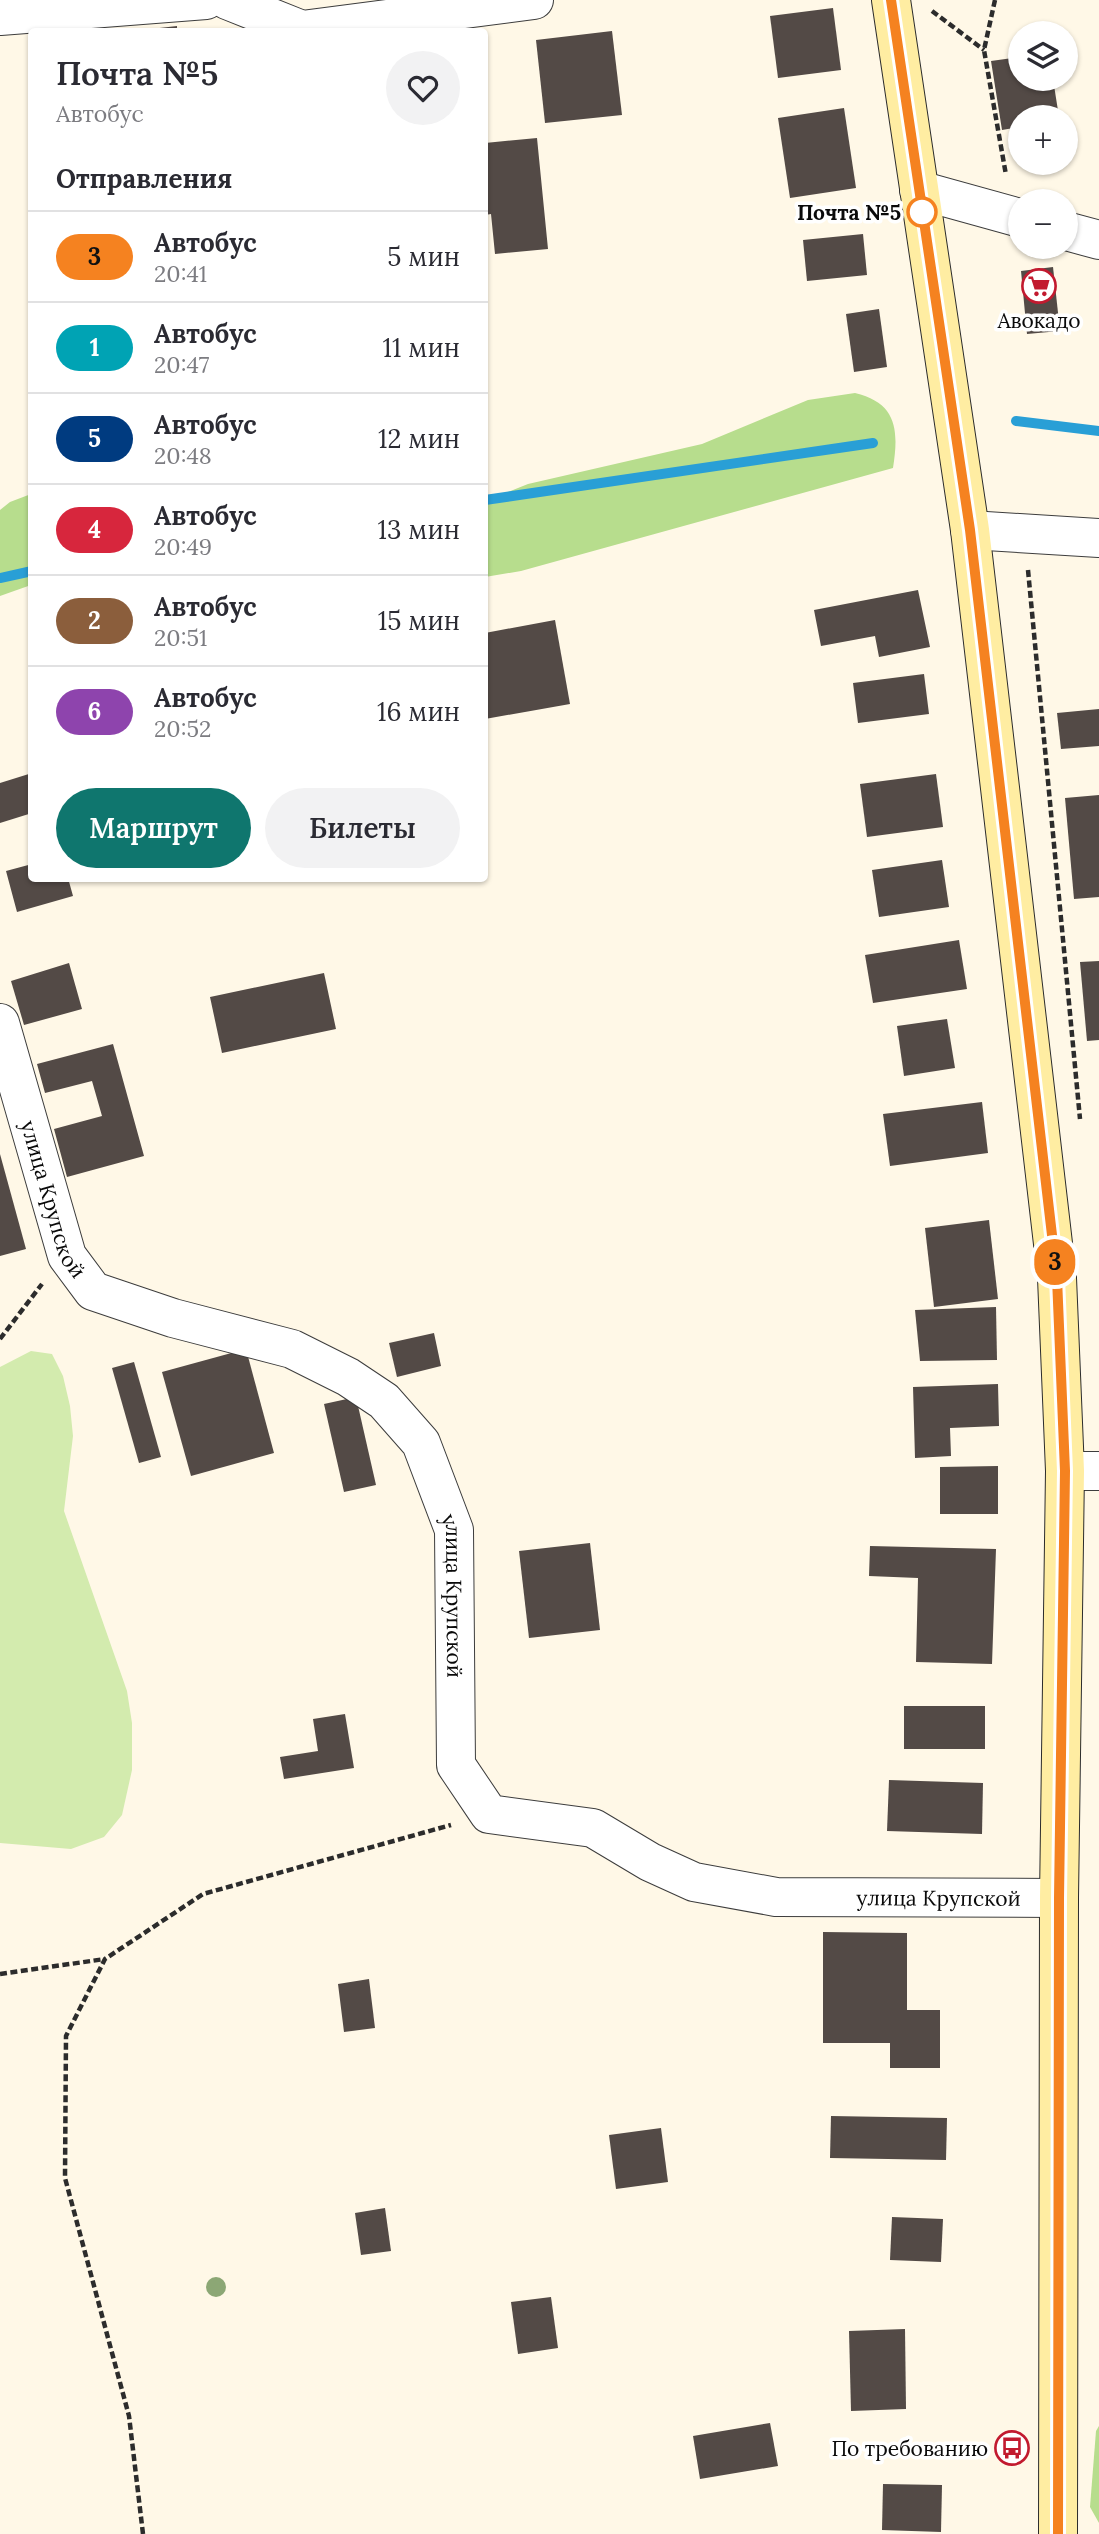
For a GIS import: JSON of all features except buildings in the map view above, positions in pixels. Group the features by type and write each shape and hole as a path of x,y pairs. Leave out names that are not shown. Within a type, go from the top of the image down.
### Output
{"street":[{"path":"0,16 206,0"},
{"path":"227,0 297,28"},
{"path":"317,28 534,0"},
{"path":"908,3 919,190 970,530 1082,1471 1059,1898 1058,2534"},
{"path":"919,190 1008,215"},
{"path":"1078,234 1099,240"},
{"path":"970,530 1099,538"},
{"name":"улица Крупской","path":"0,1023 66,1256 93,1291 173,1318 292,1349 348,1377 384,1401 421,1443 454,1530 456,1765 489,1814 593,1828 650,1862 694,1882 776,1897 1059,1898"}],"path":[{"path":"995,0 984,50 1011,189"},
{"path":"908,3 984,50"},
{"path":"1024,532 1082,1130"},
{"path":"0,1339 66,1256"},
{"path":"0,1974 105,1959 203,1894 489,1814"},
{"path":"105,1959 66,2036 65,2178 129,2416 143,2534"}],"green space":[{"path":"855,393 879,404 887,411 895,430 893,468 521,571 488,576 488,500 528,484 702,444 808,400"},
{"path":"28,495 28,586 0,596 0,510 10,502"},
{"path":"31,1351 52,1354 63,1376 73,1436 64,1511 127,1691 132,1723 132,1770 122,1815 104,1837 71,1849 0,1843 0,1367"},
{"path":"1099,2426 1099,2523 1090,2507 1096,2431"}],"waterway":[{"path":"1016,421 1099,431"},
{"path":"488,500 873,443"},
{"path":"0,578 28,572"}],"bus line":[{"name":"3","path":"891,0 970,530 1057,1278 1065,1471 1059,1898 1058,2534"}],"place":[{"name":"Почта №5","path":"922,212"},
{"name":"Авокадо","path":"1039,286"},
{"name":"По требованию","path":"1012,2448"}]}
